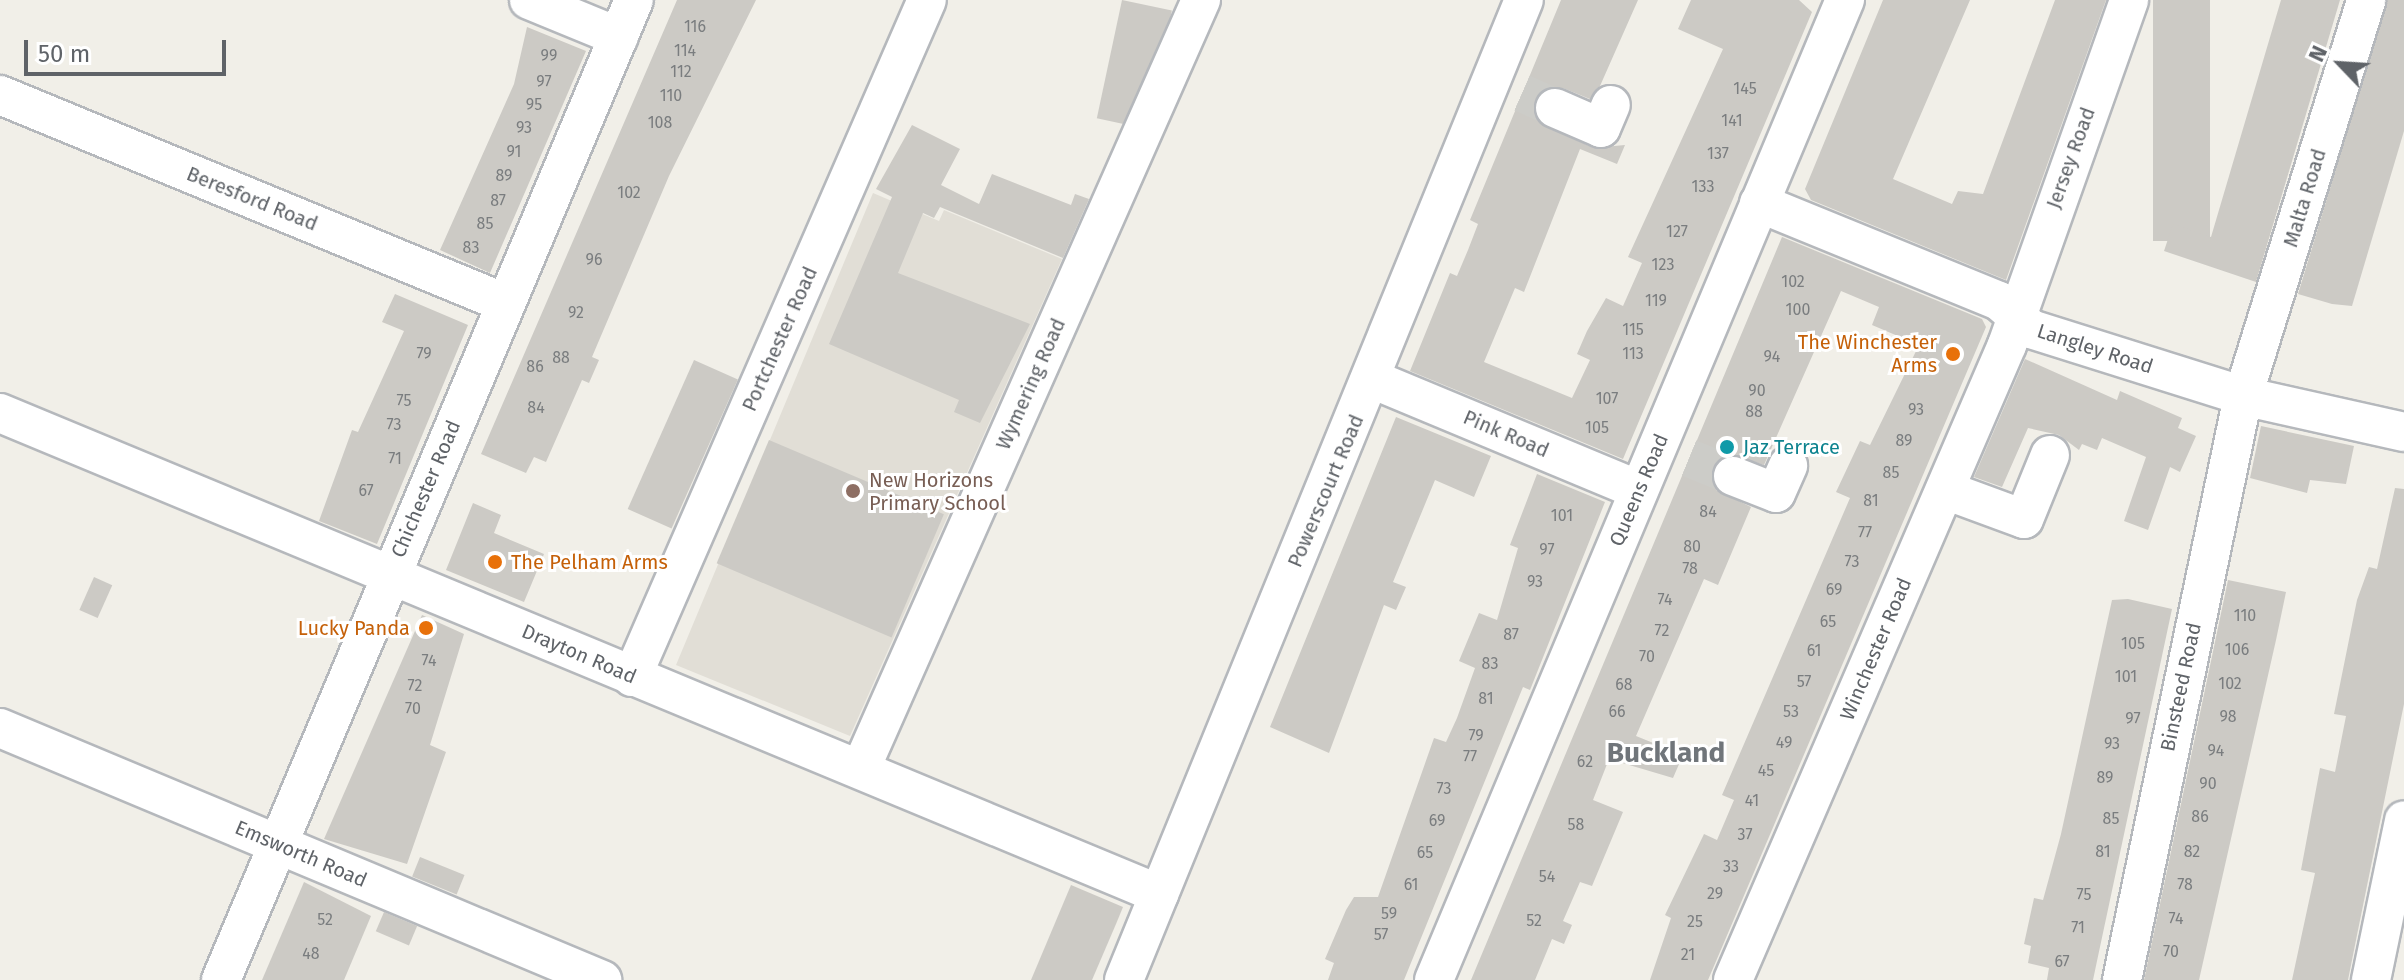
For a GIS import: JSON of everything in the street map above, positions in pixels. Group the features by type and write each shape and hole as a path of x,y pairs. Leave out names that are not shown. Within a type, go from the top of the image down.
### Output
{"street":[{"path":"529,0 619,37"},
{"name":"Chichester Road","path":"221,980 634,0"},
{"name":"Portchester Road","path":"632,677 927,0"},
{"name":"Wymering Road","path":"861,768 1201,0"},
{"name":"Powerscourt Road","path":"1124,980 1372,379 1523,94 1524,0"},
{"name":"Queens Road","path":"1434,980 1639,490 1674,452 1759,203 1845,0"},
{"name":"Jersey Road","path":"2017,317 2129,0"},
{"name":"Malta Road","path":"2243,396 2366,0"},
{"path":"1523,94 1601,128 1611,105"},
{"name":"Beresford Road","path":"0,95 505,303"},
{"name":"Langley Road","path":"1759,203 1999,301 2031,329 2243,396 2404,432"},
{"name":"Winchester Road","path":"1733,980 2017,317"},
{"name":"Pink Road","path":"1372,379 1639,490"},
{"name":"Binsteed Road","path":"2122,980 2243,396"},
{"name":"Drayton Road","path":"0,413 1159,894"},
{"path":"1945,490 2024,519 2050,455"},
{"path":"1733,476 1776,493 1788,466"},
{"name":"Emsworth Road","path":"0,728 602,980"},
{"path":"2371,980 2404,820"}],"shaded area":[{"name":"New Horizons Primary School","path":"873,193 939,221 944,210 1062,259 850,736 676,665"}],"building":[{"path":"677,0 756,0 669,176 592,357 599,360 589,383 582,380 546,462 534,457 526,473 481,454"},
{"path":"1122,0 1172,11 1147,129 1097,118"},
{"path":"1561,0 1638,0 1600,86 1590,99 1563,88 1543,90 1535,100 1537,120 1593,148 1625,145 1617,164 1580,149 1524,292 1515,288 1484,362 1572,398 1590,360 1577,354 1606,298 1623,306 1642,263 1628,257 1723,49 1678,29 1691,0 1799,0 1812,12 1623,459 1410,371 1450,273 1457,276 1468,250 1478,224 1470,220"},
{"path":"1883,0 1970,0 1893,179 1952,204 1958,191 1983,194 2055,0 2106,0 2006,280 1811,200 1805,189"},
{"path":"2153,0 2210,0 2210,241 2153,241"},
{"path":"2281,0 2340,0 2256,282 2164,251 2173,224 2211,237"},
{"path":"2387,0 2404,0 2404,131 2352,306 2332,304 2298,294"},
{"path":"527,27 586,51 490,273 440,250 514,84"},
{"path":"912,125 960,149 941,185 979,204 992,174 1071,205 1075,194 1089,199 1063,258 940,207 934,218 923,213 898,273 1030,324 980,423 954,412 959,400 829,344 892,197 876,189"},
{"path":"1782,237 1982,319 1986,327 1708,980 1650,980 1671,918 1665,915 1704,834 1717,840 1734,800 1722,795 1850,498 1836,492 1860,441 1870,445 1919,345 1872,325 1879,307 1841,291 1764,465 1731,454 1712,469 1716,490 1751,507 1718,585 1704,579 1636,736 1683,755 1673,778 1609,759 1593,800 1623,812 1592,886 1580,882 1563,921 1572,925 1564,944 1552,939 1535,980 1471,980"},
{"path":"395,294 468,325 377,544 319,521 352,430 358,432 404,331 382,322"},
{"path":"2025,359 2117,400 2120,391 2182,418 2178,428 2196,436 2180,472 2170,467 2148,530 2124,521 2146,457 2102,438 2097,450 2082,444 2079,450 2059,435 2028,428 2002,487 1974,477"},
{"path":"694,360 738,380 672,528 628,509"},
{"path":"1396,417 1491,456 1474,497 1435,480 1393,582 1406,587 1396,610 1384,605 1329,753 1270,727"},
{"path":"2261,426 2354,446 2346,484 2310,480 2307,493 2250,478"},
{"path":"769,440 944,514 892,638 717,563"},
{"path":"1537,474 1605,502 1530,690 1523,687 1404,980 1328,980 1334,963 1325,959 1346,910 1354,897 1378,897 1434,738 1446,742 1457,718 1475,668 1459,661 1479,613 1497,620 1518,548 1510,545"},
{"path":"2395,488 2404,489 2404,704 2348,980 2292,980 2315,873 2301,870 2320,768 2335,772 2346,716 2334,714 2357,600 2369,567 2377,569"},
{"name":"The Pelham Arms","path":"473,503 501,515 494,533 544,554 524,602 446,570"},
{"path":"94,577 112,585 98,618 79,610"},
{"path":"2228,580 2286,592 2276,640 2199,980 2144,980"},
{"path":"2128,599 2172,609 2093,980 2047,980 2049,968 2028,963 2031,946 2024,944 2034,898 2043,900 2061,834 2112,600"},
{"path":"422,615 464,634 430,745 446,752 407,864 324,839"},
{"path":"420,857 465,875 457,894 412,876"},
{"path":"304,882 371,916 344,980 262,980"},
{"path":"1071,885 1123,907 1116,924 1092,980 1031,980"},
{"path":"384,912 417,926 409,945 376,931"}],"tunnel":[{"path":"1522,93 1555,108"},
{"path":"1689,458 1733,476"}],"place":[{"name":"The Winchester Arms","path":"1953,354"},
{"name":"Jaz Terrace","path":"1727,447"},
{"name":"New Horizons Primary School","path":"853,491"},
{"name":"The Pelham Arms","path":"495,562"},
{"name":"Lucky Panda","path":"426,628"}],"district":[{"name":"Buckland","path":"1666,753"}]}
